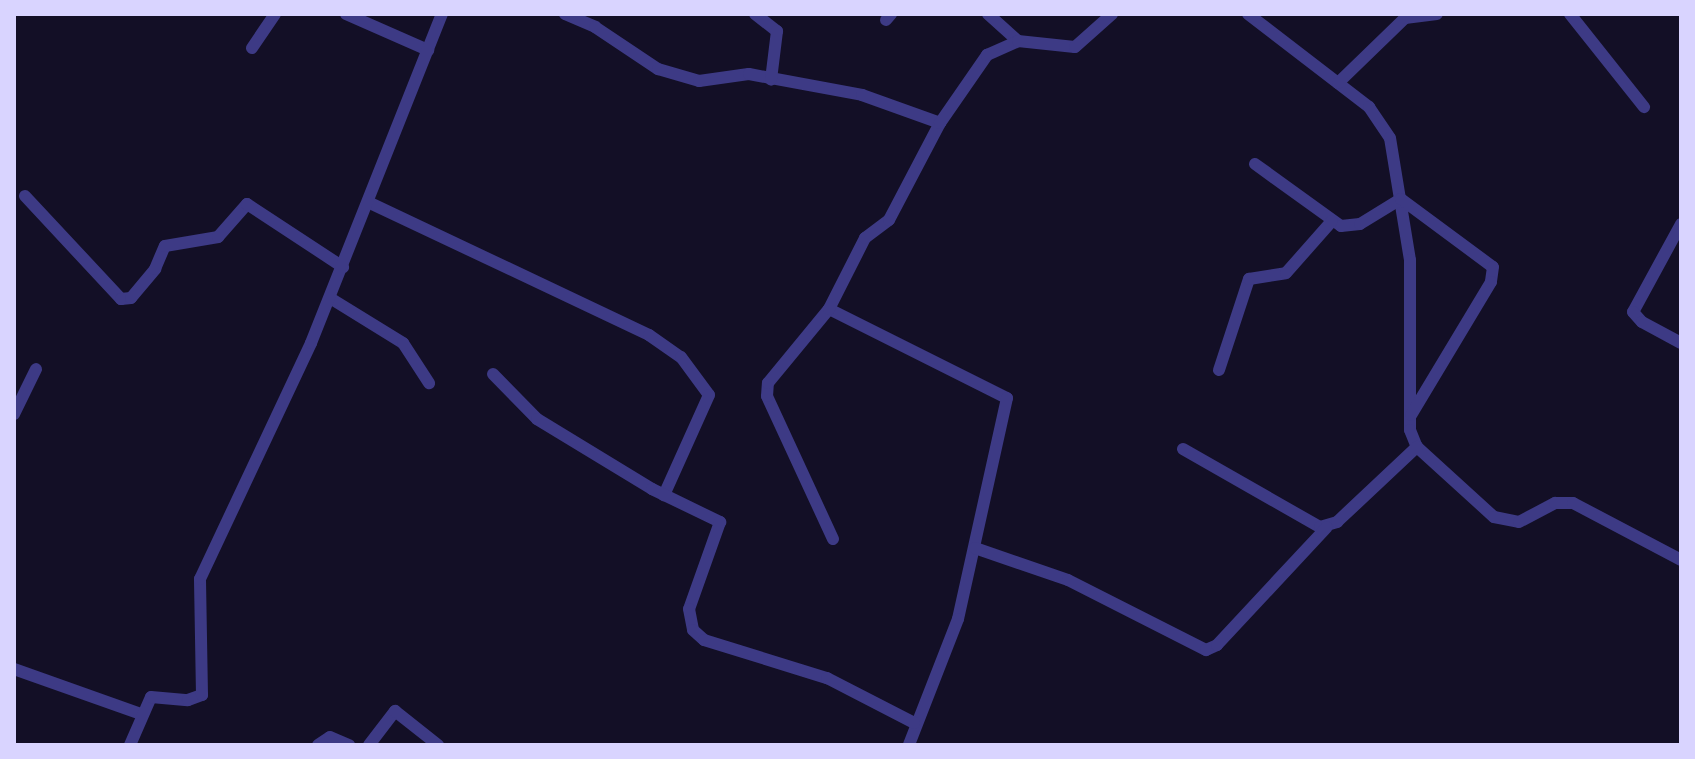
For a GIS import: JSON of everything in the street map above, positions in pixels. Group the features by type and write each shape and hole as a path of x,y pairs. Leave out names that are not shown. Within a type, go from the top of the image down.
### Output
{"street":[{"path":"252,48 275,14"},
{"path":"346,14 428,50"},
{"path":"130,745 141,714 155,695 188,700 202,695 200,579 330,298 442,14"},
{"path":"565,14 666,71 706,82 735,73 862,95 940,123"},
{"path":"755,14 777,31 771,80"},
{"path":"988,14 1018,41"},
{"path":"833,539 766,390 829,309 865,238 893,214 940,123 987,55 1018,41 1075,47 1112,14"},
{"path":"1248,14 1383,122 1401,199 1411,286 1410,418 1417,447 1494,517 1519,522 1555,503 1573,503 1681,560"},
{"path":"1338,83 1405,18 1437,14"},
{"path":"1570,14 1644,107"},
{"path":"1255,164 1332,221 1354,226 1401,199"},
{"path":"25,196 121,299 131,298 155,269 165,246 218,237 247,204 343,267"},
{"path":"1401,199 1481,255 1494,272 1410,418"},
{"path":"370,203 649,335 681,357 709,395 664,495"},
{"path":"1219,370 1249,279 1286,273 1332,221"},
{"path":"1681,224 1633,312 1642,322 1681,343"},
{"path":"330,298 403,343 429,383"},
{"path":"829,309 1007,398 950,647 914,723 909,745"},
{"path":"14,414 18,395 36,369"},
{"path":"493,374 537,419 664,495 720,522 689,609 693,630 704,640 827,678 914,723"},
{"path":"975,548 1068,580 1206,650 1217,645 1327,527 1417,447"},
{"path":"1183,449 1314,525 1327,527"},
{"path":"14,669 141,714"},
{"path":"369,745 395,711 438,745"},
{"path":"318,745 330,737 349,745"}]}
